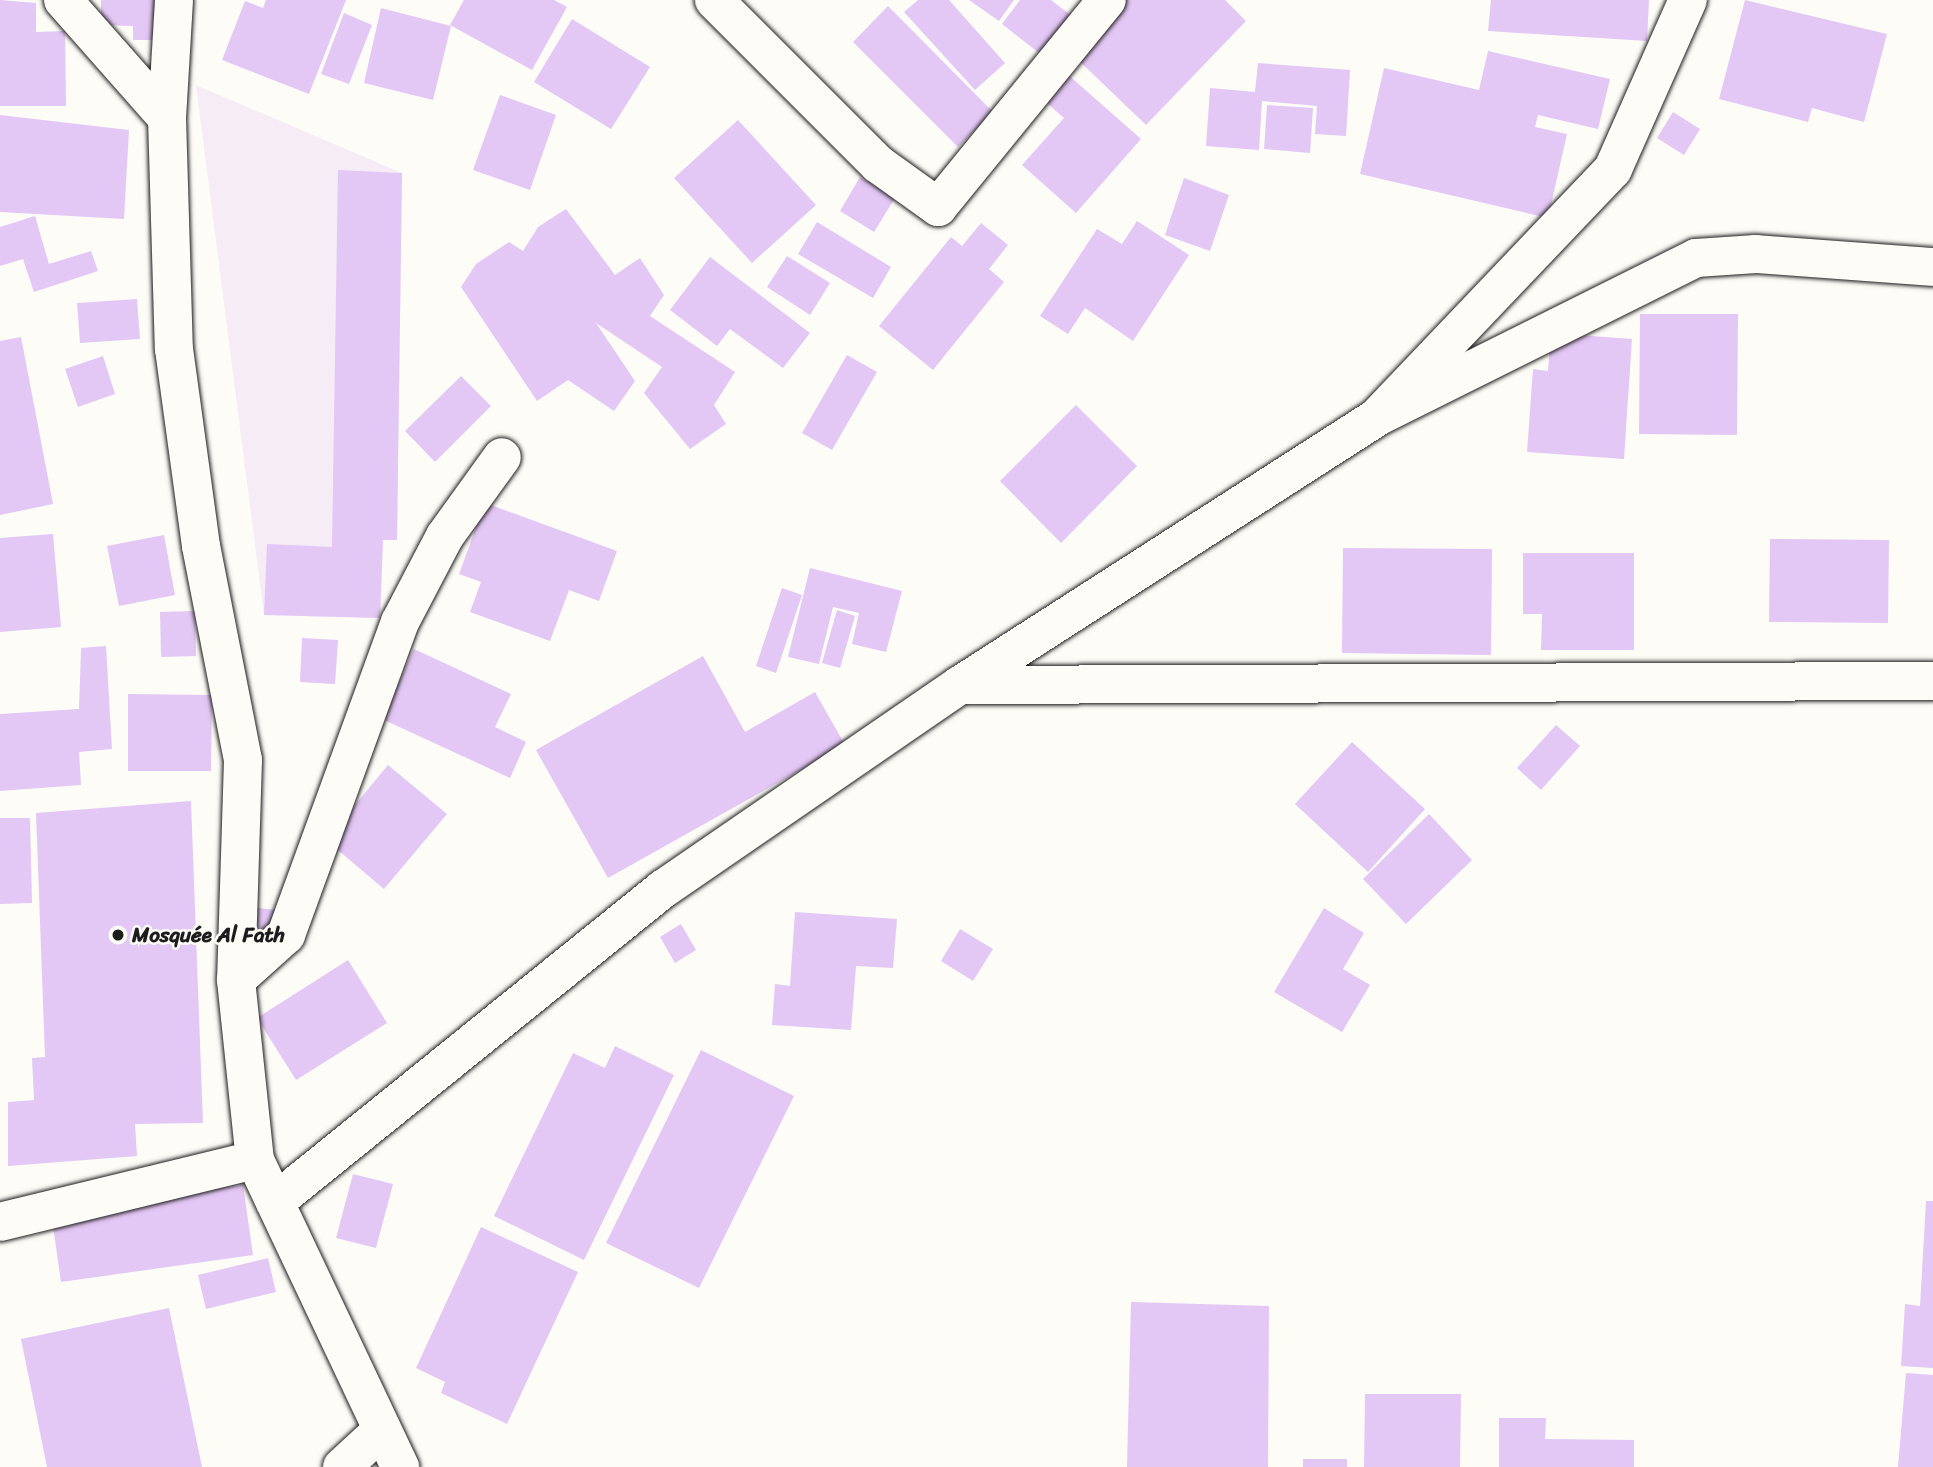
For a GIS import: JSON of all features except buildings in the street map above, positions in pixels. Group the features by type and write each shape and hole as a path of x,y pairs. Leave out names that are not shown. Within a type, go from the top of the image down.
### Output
{"street":[{"path":"63,0 167,118"},
{"path":"174,0 167,118 174,349 201,546 243,760 236,980 255,1160 400,1467"},
{"path":"713,0 878,164 938,206 1107,0"},
{"path":"1377,417 1613,169 1688,0"},
{"path":"275,1202 663,889 960,685 1377,417 1696,258 1756,254 1933,267"},
{"path":"236,980 286,935 400,622 445,536 502,457"},
{"path":"960,685 1933,681"},
{"path":"0,1222 255,1160"},
{"path":"342,1467 381,1431"}],"shaded area":[{"path":"196,85 402,173 397,540 383,540 380,618 264,615"}],"place":[{"name":"Mosquée Al Fath","path":"118,935"}]}
